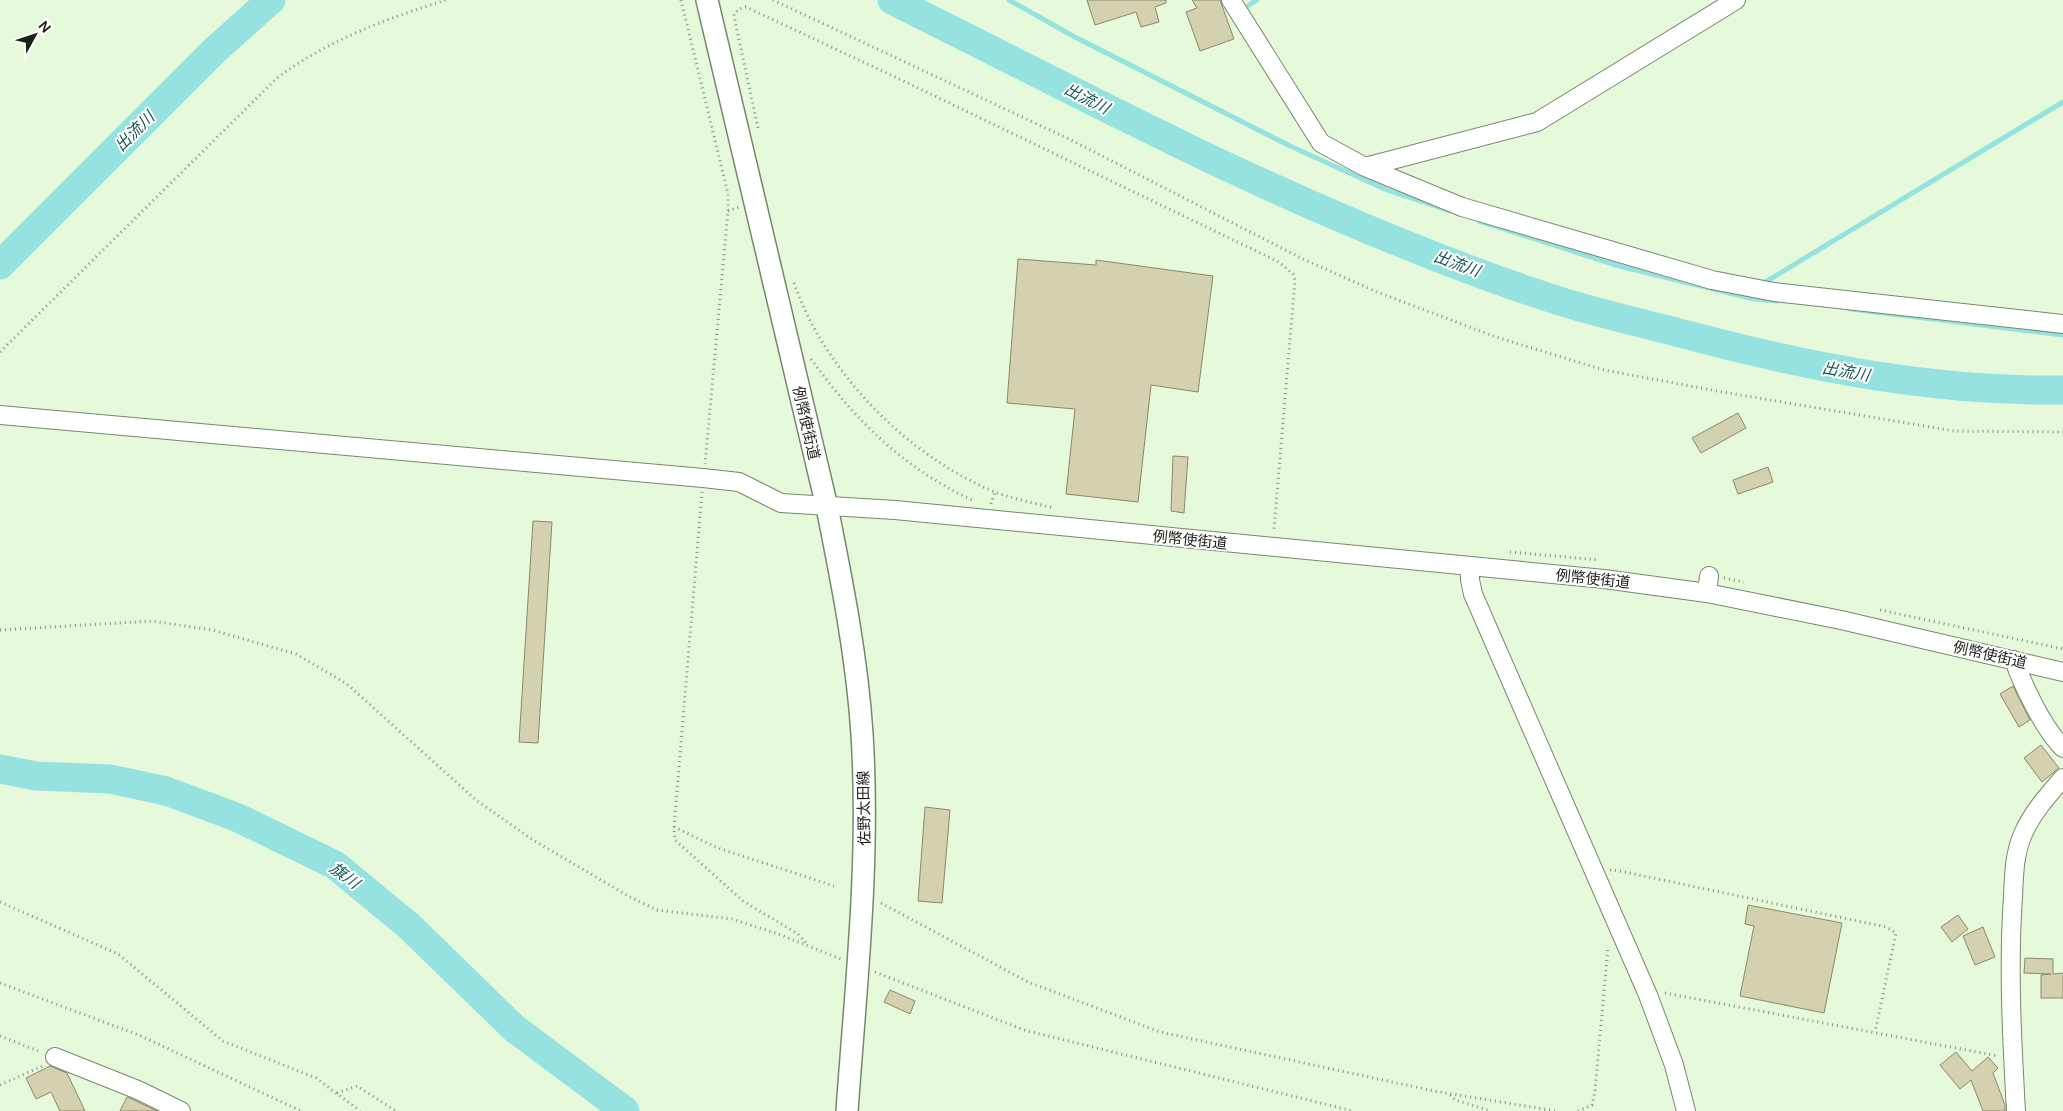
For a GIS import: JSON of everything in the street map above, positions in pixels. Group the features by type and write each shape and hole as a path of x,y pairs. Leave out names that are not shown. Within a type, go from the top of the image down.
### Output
{"main road":[{"name":"例幣使街道","path":"707,0 827,507"},
{"name":"佐野太田線","path":"827,507 853,650 862,736 864,848 858,972 847,1111"}],"street":[{"path":"1231,0 1321,143 1365,168 1462,208 1712,280 1774,292 2063,324"},
{"path":"1365,168 1537,122 1736,0"},
{"path":"0,415 739,482 781,503 827,507"},
{"name":"例幣使街道","path":"827,507 894,510 1604,579 1708,593 1842,620 2063,672"},
{"path":"1470,567 1473,594 1648,995 1674,1066 1686,1111"},
{"path":"1708,593 1709,576"},
{"path":"2014,660 2021,680 2042,718 2063,748"},
{"path":"2016,1111 2013,1059 2011,930 2016,854 2023,833 2038,808 2063,778"},
{"path":"55,1057 138,1090 181,1111"}],"path":[{"path":"0,352 277,78 300,61 333,45 404,13 446,0"},
{"path":"681,0 728,194 728,211 703,478 674,827 675,840 743,901 798,934 808,945"},
{"path":"773,0 1071,140 1303,259 1377,292 1496,337 1604,370 1954,432 2063,432"},
{"path":"760,137 734,21 734,14 739,9 746,8 1279,262 1288,269 1295,280 1274,529 1265,529"},
{"path":"793,279 809,319 824,346 848,379 886,420 908,440 941,463 995,492 1055,508"},
{"path":"808,354 831,386 890,449 918,470 950,490 974,501"},
{"path":"0,630 152,621 212,630 296,654 347,684 476,800 533,840 630,898 657,910 732,919 808,945 858,972 1024,1030 1353,1111"},
{"path":"674,827 718,848 834,886"},
{"path":"1595,874 1609,870 1620,871 1886,927 1896,933 1875,1032"},
{"path":"0,902 118,954 223,1041 316,1078 360,1111"},
{"path":"881,903 1028,982 1160,1032 1348,1074 1450,1094 1556,1111"},
{"path":"1578,1111 1592,1105 1595,1091 1609,945 1612,935 1619,928"},
{"path":"0,983 141,1036 301,1111"},
{"path":"1648,995 1672,994 2013,1059"},
{"path":"0,1036 55,1057 43,1067 0,1085"},
{"path":"337,1094 357,1086 396,1111"},
{"path":"1450,1094 1455,1100 1491,1111"}],"building":[{"path":"1087,0 1166,0 1166,3 1155,7 1159,22 1141,27 1136,12 1095,25"},
{"path":"1192,0 1220,0 1234,39 1200,51 1186,12 1197,8"},
{"path":"1018,259 1096,265 1096,260 1213,276 1198,392 1151,385 1138,502 1066,494 1075,409 1007,403"},
{"path":"1738,413 1746,428 1701,453 1692,438"},
{"path":"1173,456 1188,457 1184,513 1171,511"},
{"path":"1768,467 1773,482 1738,494 1733,480"},
{"path":"533,521 552,522 538,743 519,742"},
{"path":"2013,686 2030,720 2019,727 2000,694"},
{"path":"2041,745 2059,768 2042,782 2024,758"},
{"path":"925,807 950,810 942,903 918,901"},
{"path":"1748,905 1842,923 1824,1013 1740,996 1754,926 1745,924"},
{"path":"1958,915 1968,929 1952,942 1941,927"},
{"path":"1983,927 1995,957 1975,965 1963,936"},
{"path":"2025,958 2053,959 2053,974 2063,973 2063,998 2041,998 2041,975 2051,974 2024,973"},
{"path":"890,990 915,1001 910,1014 884,1002"},
{"path":"1956,1052 1972,1071 1988,1057 1998,1068 1993,1073 2005,1105 2005,1111 1983,1111 1971,1080 1960,1089 1940,1065"},
{"path":"50,1066 67,1073 85,1111 60,1111 51,1092 36,1099 26,1078"},
{"path":"127,1097 134,1100 157,1111 120,1111"}],"waterway":[{"name":"出流川","path":"0,265 215,50 271,0"},
{"name":"出流川","path":"892,0 1138,124 1263,183 1410,247 1544,296 1744,349 1834,369 1925,383 2017,390 2063,390"},
{"path":"1009,0 1073,36 1290,146 1387,190 1450,211"},
{"path":"1249,5 1257,0"},
{"path":"1762,284 2063,102"},
{"path":"1479,221 1619,266 1754,299 1777,301"},
{"path":"1850,309 2063,335"},
{"name":"旗川","path":"0,769 36,776 110,779 166,791 236,817 335,865 409,926 515,1029 625,1111"}]}
